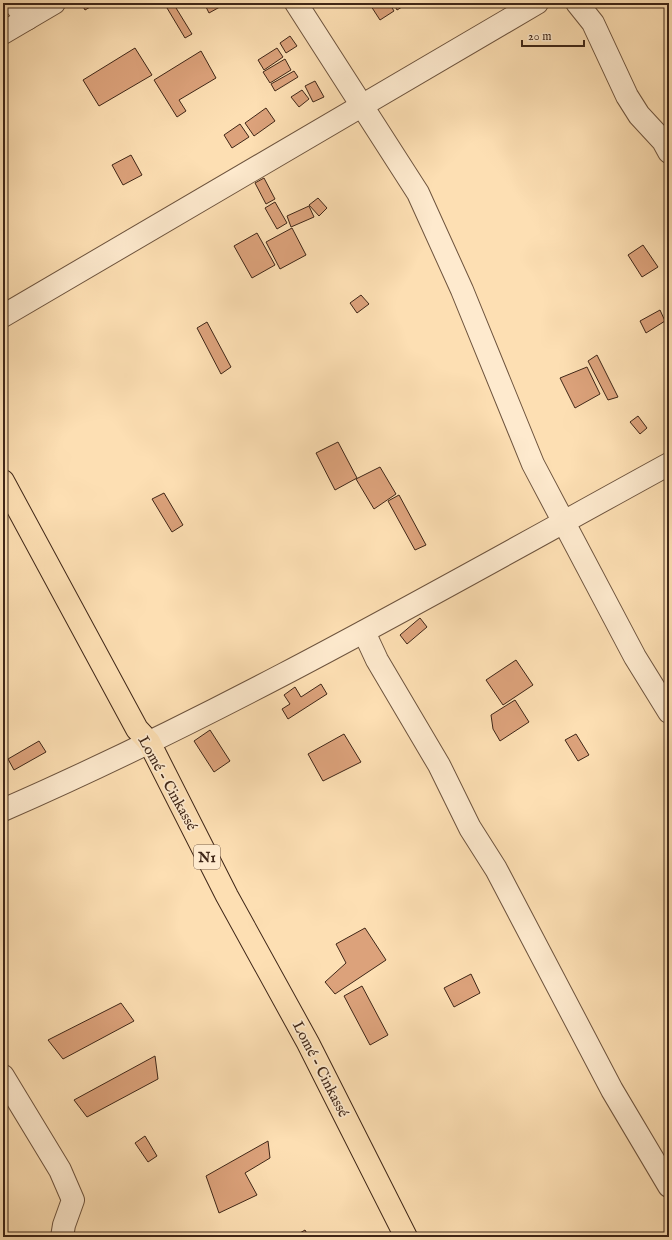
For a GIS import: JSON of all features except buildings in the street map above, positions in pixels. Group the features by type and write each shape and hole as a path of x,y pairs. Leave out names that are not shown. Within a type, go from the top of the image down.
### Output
{"highway":[{"name":"Lomé - Cinkassé","path":"3,481 138,729 149,742 227,896 308,1043 406,1237"}],"street":[{"path":"3,33 21,11 54,3"},
{"path":"296,3 418,193 462,290 533,464 562,522 635,657 669,712"},
{"path":"3,316 537,3"},
{"path":"577,3 593,23 627,96 639,115 663,141 669,152"},
{"path":"3,810 91,772 364,632 669,464"},
{"path":"364,632 377,660 439,765 470,828 496,869 612,1090 669,1186"},
{"path":"3,1076 60,1170 73,1200 64,1225 62,1237"}]}
